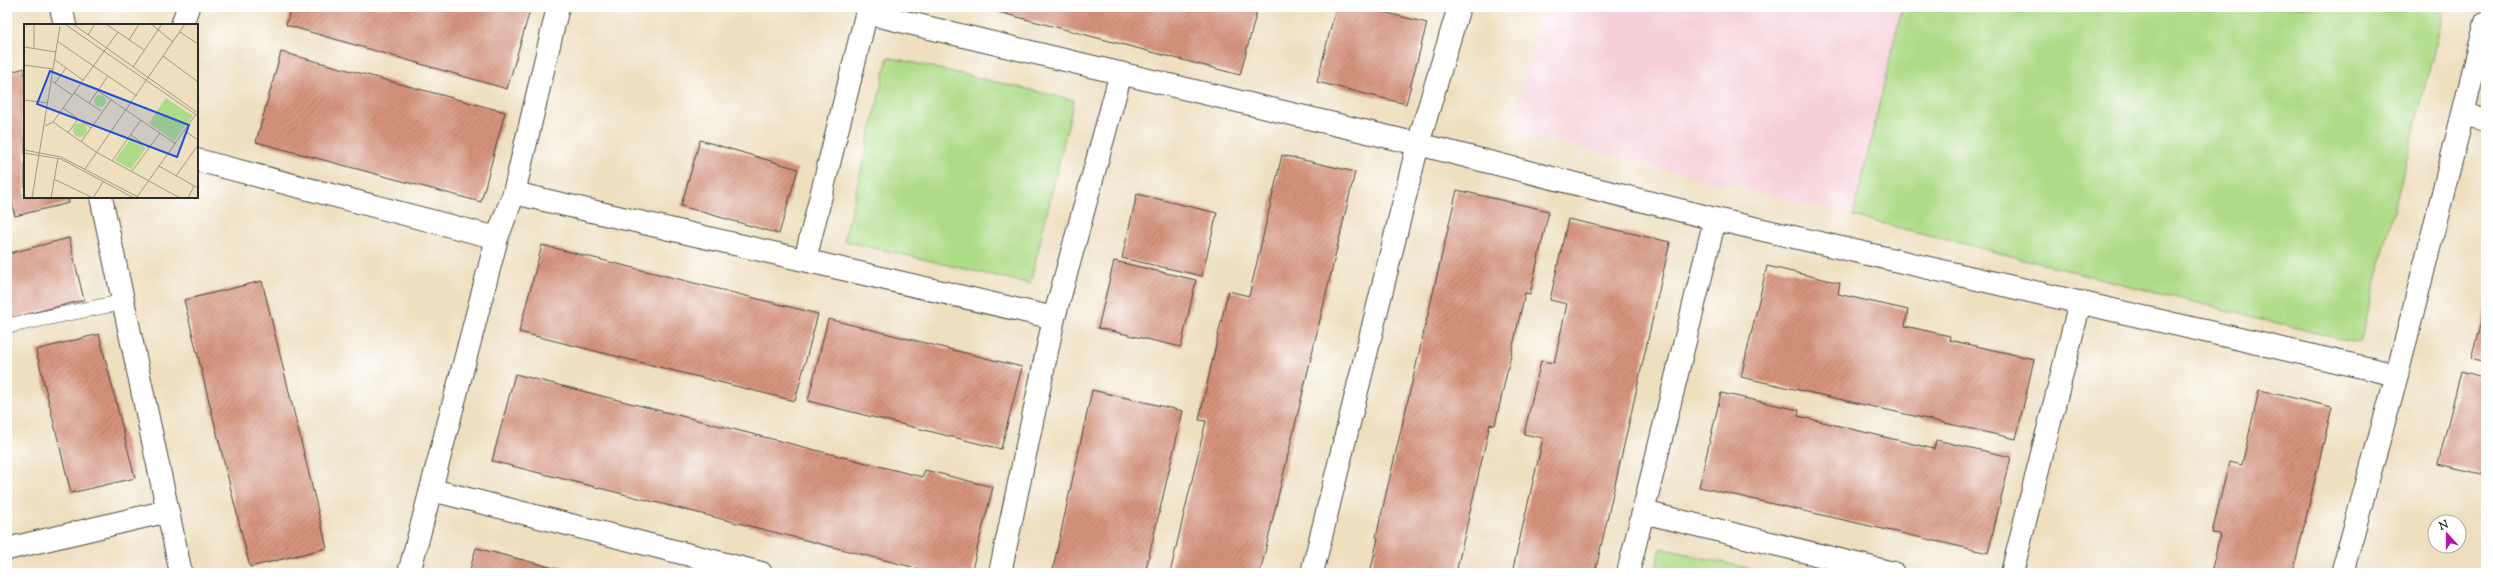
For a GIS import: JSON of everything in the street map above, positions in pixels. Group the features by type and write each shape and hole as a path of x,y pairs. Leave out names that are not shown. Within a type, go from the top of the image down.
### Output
{"street":[{"path":"61,7 65,24"},
{"path":"182,24 188,7"},
{"path":"409,573 497,238 514,193 558,7"},
{"path":"1312,573 1418,144 1459,7"},
{"path":"805,260 868,10 1121,74 1418,144 1715,219 2397,374"},
{"path":"2342,573 2397,374 2486,22"},
{"path":"1000,573 1054,318 1121,74"},
{"path":"2463,114 2486,120"},
{"path":"198,160 497,238"},
{"path":"514,193 1054,318"},
{"path":"101,198 181,573"},
{"path":"1628,573 1715,219"},
{"path":"2012,573 2080,302"},
{"path":"432,490 731,569 761,573"},
{"path":"7,549 168,511"},
{"path":"1643,512 1893,573"}],"lane":[{"path":"7,326 123,302"}],"shaded area":[{"path":"1541,7 1902,7 1853,216 1511,131"}],"green space":[{"path":"1902,7 2445,7 2360,344 1853,216"},
{"path":"888,57 1074,100 1030,284 844,241"},
{"path":"1661,548 1768,573 1655,573"}],"building":[{"path":"291,7 531,7 507,89 286,25"},
{"path":"979,7 1258,7 1240,75"},
{"path":"1336,7 1363,7 1427,23 1406,104 1317,82"},
{"path":"281,52 505,112 481,202 256,142"},
{"path":"24,68 24,198 68,198 69,203 15,216 7,185 7,73"},
{"path":"700,140 798,169 779,234 681,206"},
{"path":"1282,155 1355,172 1260,573 1170,573 1206,421 1199,420 1228,291 1249,296"},
{"path":"1457,190 1549,211 1530,294 1525,293 1495,425 1490,424 1456,573 1370,573 1378,538 1376,537"},
{"path":"1137,194 1217,213 1202,276 1122,258"},
{"path":"1568,219 1670,242 1595,573 1512,573 1543,438 1524,434 1541,361 1554,363 1567,304 1550,300"},
{"path":"69,238 84,300 7,319 7,254"},
{"path":"542,245 818,314 795,401 519,332"},
{"path":"1114,261 1196,280 1181,347 1098,328"},
{"path":"1767,266 1840,283 1838,294 1908,310 1905,326 1950,336 1949,340 2034,359 2016,439 1741,377"},
{"path":"262,281 327,548 250,567 184,300"},
{"path":"2486,305 2486,362 2471,358"},
{"path":"828,319 1022,367 1001,449 808,401"},
{"path":"99,334 135,478 71,493 36,350"},
{"path":"2461,371 2486,378 2486,475 2438,464"},
{"path":"515,374 922,477 925,470 993,487 971,573 936,573 492,461"},
{"path":"1092,390 1183,411 1145,573 1052,573"},
{"path":"2259,390 2332,407 2293,573 2211,573 2220,534 2212,533 2229,462 2242,465"},
{"path":"1721,393 1799,410 1798,416 1934,449 1936,440 2011,457 1988,553 1699,487"},
{"path":"476,548 570,572 469,573"}]}
